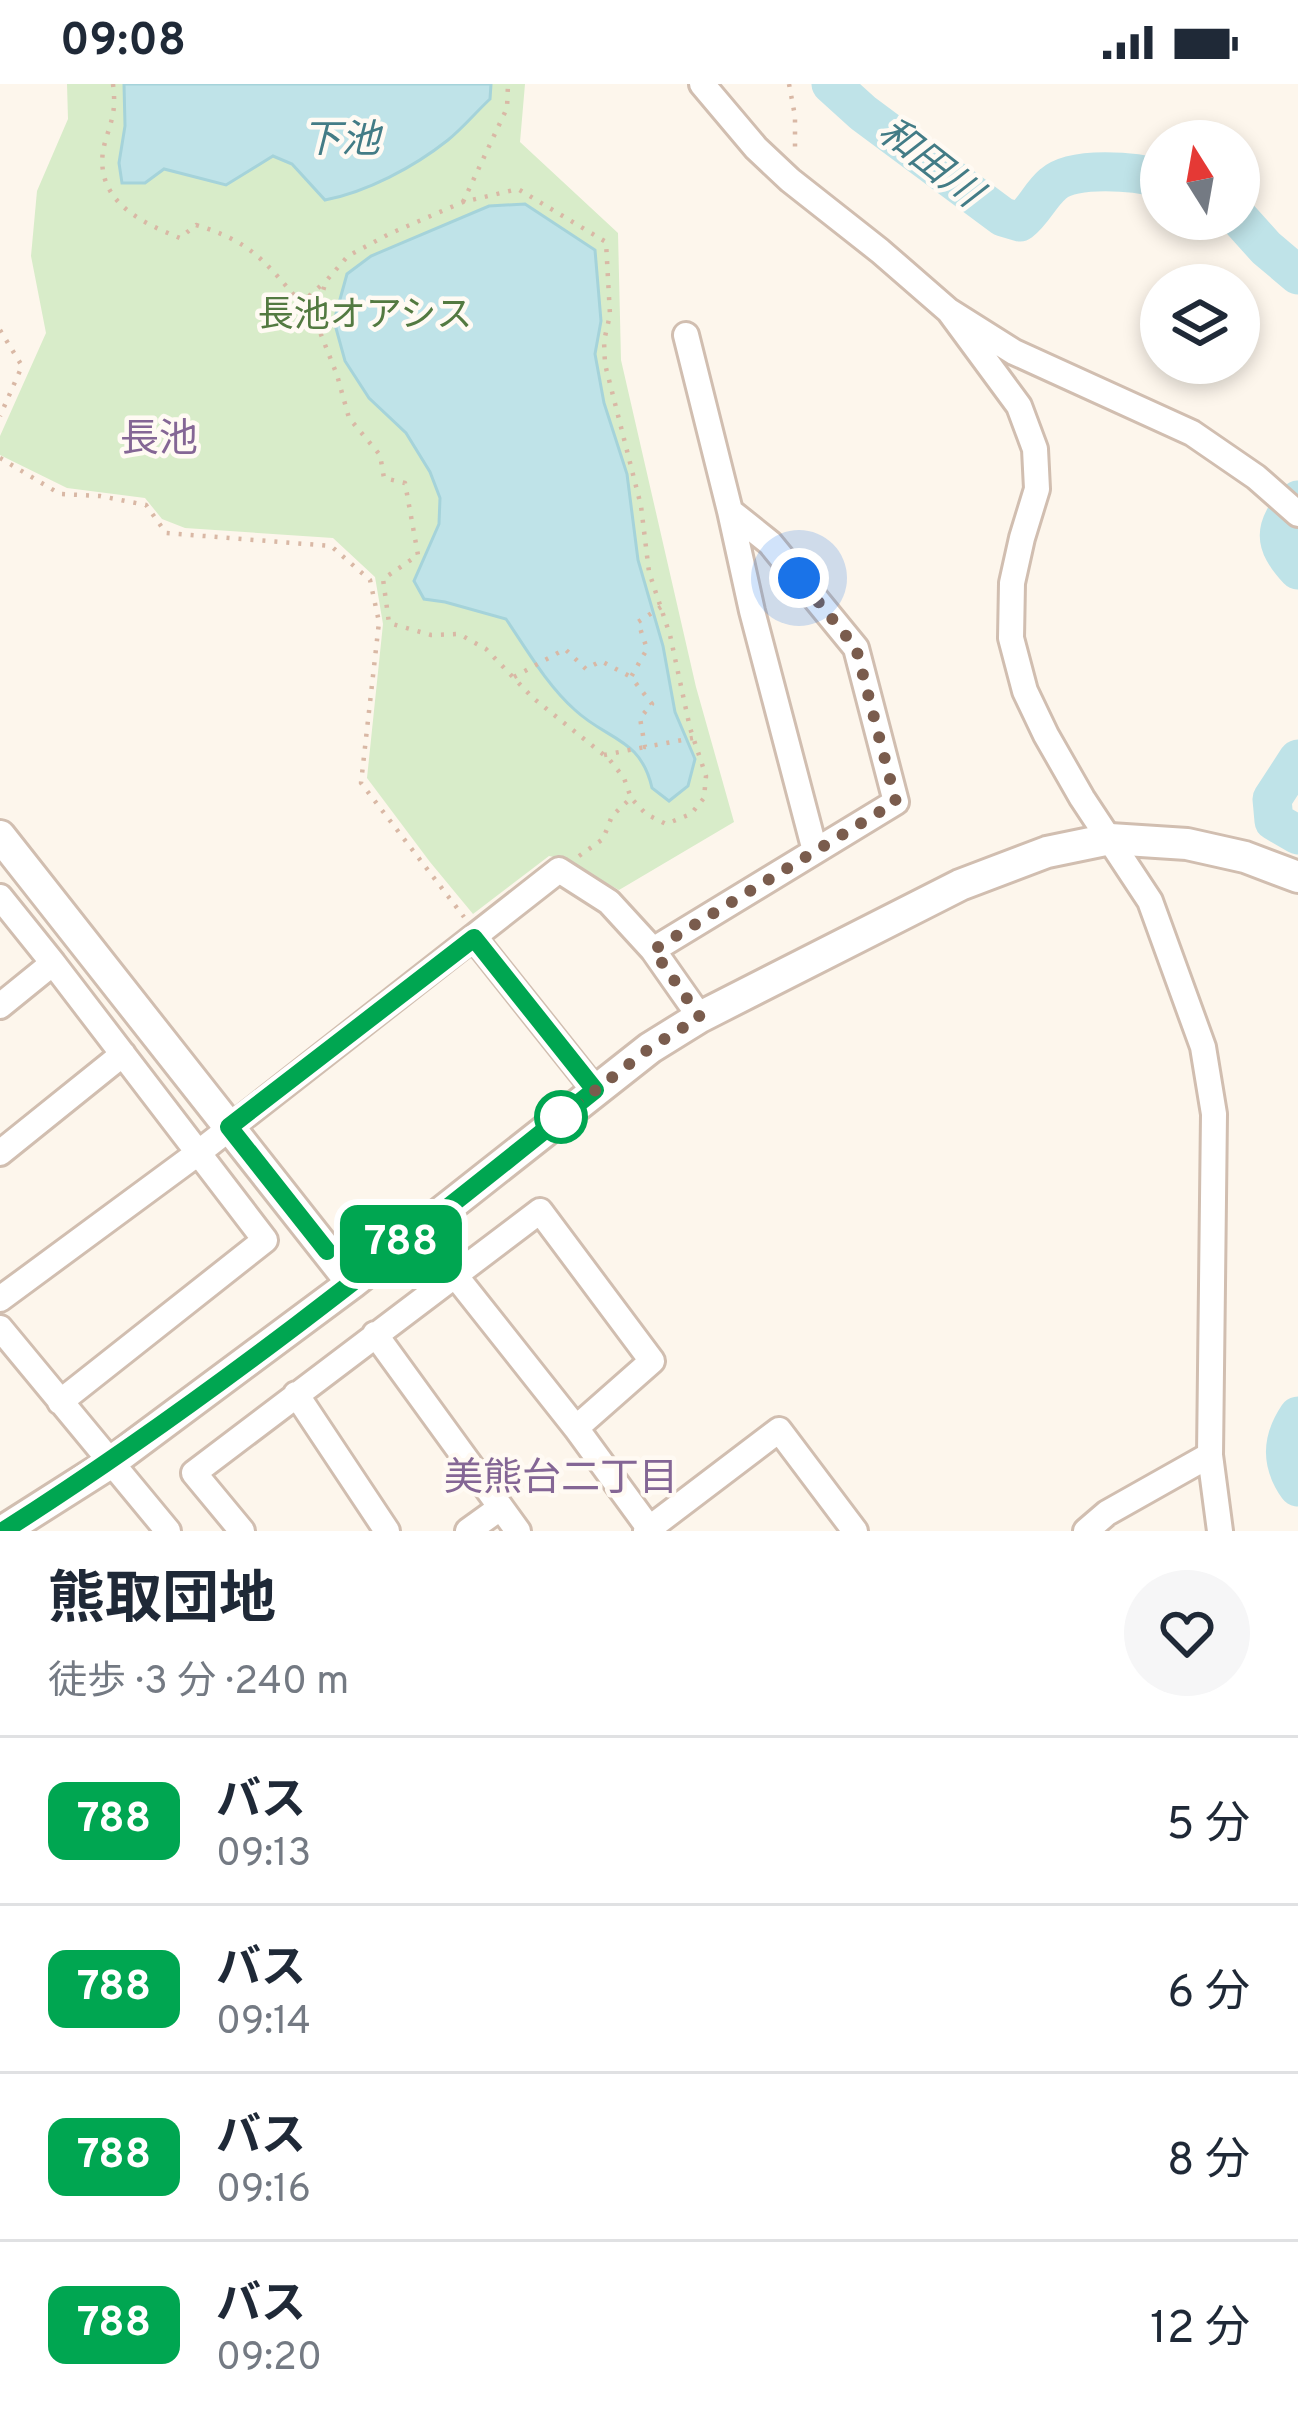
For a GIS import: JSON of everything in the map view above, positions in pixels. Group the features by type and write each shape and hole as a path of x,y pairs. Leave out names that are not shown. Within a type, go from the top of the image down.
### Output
{"street":[{"path":"702,84 790,180 949,311 1014,352 1192,433 1256,477 1298,514"},
{"path":"949,311 1019,406 1035,449 1037,489 1012,583 1011,638 1025,691 1082,798 1150,901 1203,1047 1214,1114 1210,1455 1220,1531"},
{"path":"686,335 815,851"},
{"path":"653,950 896,802 856,648 770,543 730,511"},
{"path":"0,836 352,1282"},
{"path":"3,1531 110,1462 352,1282 650,1048 700,1017 960,885 1047,852 1110,839 1187,844 1245,857 1298,877"},
{"path":"0,1299 198,1153 560,870 609,902 653,950 700,1017"},
{"path":"0,897 266,1240 60,1402"},
{"path":"474,938 595,1090"},
{"path":"0,1006 53,962"},
{"path":"0,1154 123,1054"},
{"path":"242,1531 194,1473 540,1210 652,1361 576,1428"},
{"path":"454,1274 576,1428 647,1530 779,1430 848,1528"},
{"path":"0,1328 168,1531"},
{"path":"375,1334 518,1531"},
{"path":"296,1394 387,1531"},
{"path":"1086,1531 1107,1513 1210,1455"},
{"path":"468,1531 500,1508"}],"path":[{"path":"113,84 114,110 103,150 102,178 112,196 147,225 180,238 196,225 227,235 260,256 301,303 348,256 389,234 463,202 518,189 606,242 610,315 605,364 640,506 650,572 706,776 704,798 692,814 666,824 646,814 604,755 532,698 486,650 459,634 431,634 389,623 382,580 418,555 405,483 384,478 380,454 349,418 318,327 326,281"},
{"path":"463,202 507,108 508,84"},
{"path":"789,84 795,116 790,180"},
{"path":"0,330 22,366 0,416"},
{"path":"0,458 60,494 146,505 166,533 331,546 370,580 379,622 362,783 466,920 474,938"},
{"path":"631,677 647,649 638,622 661,607"},
{"path":"514,677 566,649 586,669 601,661 631,677 652,704 640,718 645,747"},
{"path":"604,755 693,738"},
{"path":"560,870 603,839 612,816 631,798"}],"green space":[{"name":"長池オアシス","path":"67,84 525,84 520,142 618,233 621,360 696,687 734,822 619,890 549,856 473,914 367,778 383,624 375,577 333,538 185,528 162,519 145,498 67,488 0,455 0,436 46,333 31,256 37,191 68,119"}],"water":[{"name":"下池","path":"124,84 491,84 490,99 435,150 373,185 325,200 292,164 273,156 226,185 164,169 145,183 122,183"},
{"path":"525,204 595,250 601,321 595,354 604,403 627,474 638,560 663,646 675,712 695,759 688,786 669,801 652,788 631,749 587,720 555,690 506,619 424,599 414,581 439,524 440,498 406,433 369,398 345,361 334,321 347,274 371,256 489,206"}],"waterway":[{"name":"和田川","path":"831,84 1003,217 1020,222 1062,178 1105,172 1140,175"},
{"name":"和田川","path":"1259,240 1298,275"},
{"name":"和田川","path":"1298,500 1279,535 1284,552 1298,570"},
{"name":"和田川","path":"1298,759 1272,799 1274,821 1298,835"},
{"name":"和田川","path":"1298,1416 1286,1452 1298,1487"}],"bus line":[{"name":"788","path":"3,1531 110,1462 283,1334 595,1090 474,938 229,1127 327,1251"}],"district":[{"name":"長池","path":"159,437"},
{"name":"美熊台二丁目","path":"561,1476"}],"route":[{"path":"561,1117 650,1048 700,1017 653,950 896,802 856,648 799,578"}]}
